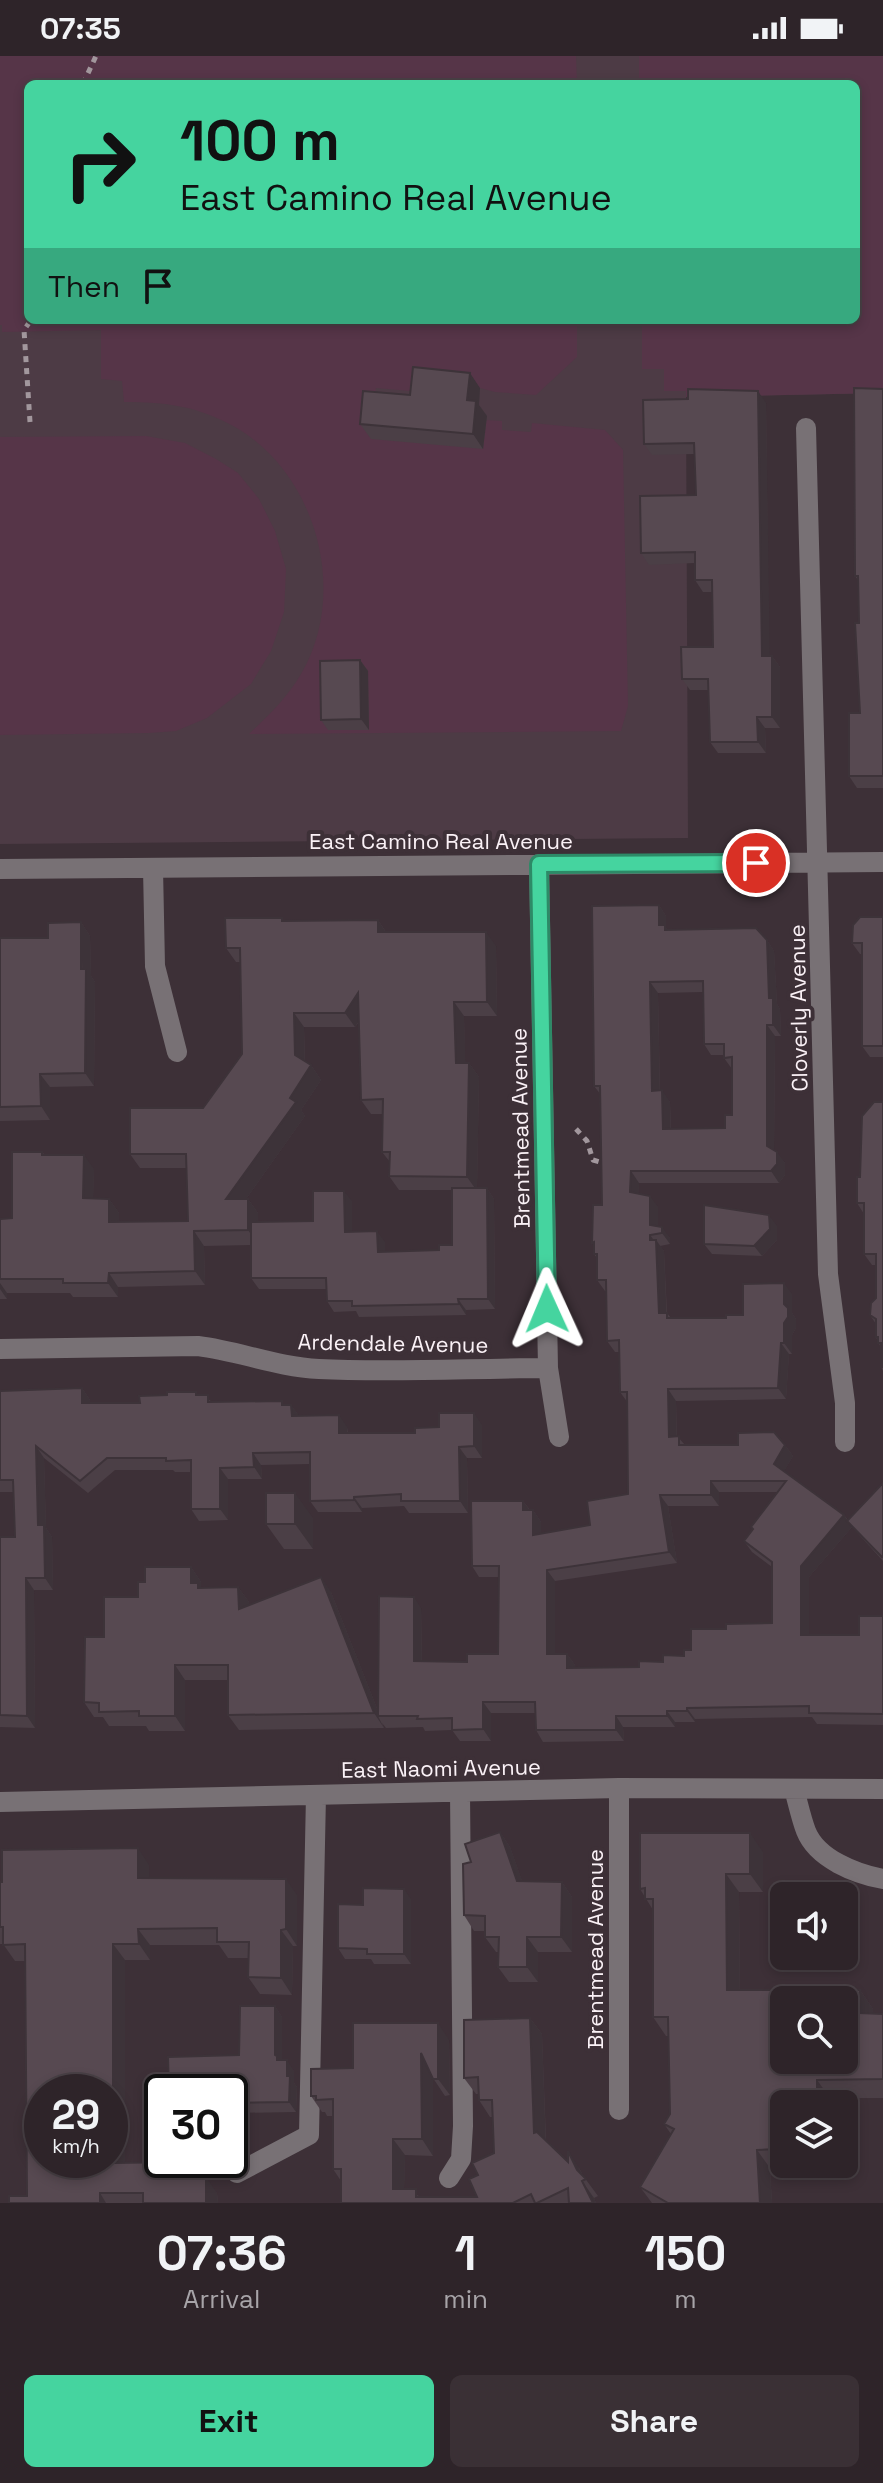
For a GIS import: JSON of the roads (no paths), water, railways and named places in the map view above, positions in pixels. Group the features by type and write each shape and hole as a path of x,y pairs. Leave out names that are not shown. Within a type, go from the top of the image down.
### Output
{"street":[{"name":"Cloverly Avenue","path":"806,428 828,1274 845,1403 845,1442"},
{"name":"East Camino Real Avenue","path":"0,869 883,862"},
{"name":"Brentmead Avenue","path":"539,864 548,1368 559,1437"},
{"path":"153,868 155,966 177,1052"},
{"name":"Ardendale Avenue","path":"0,1349 198,1346 228,1349 273,1364 318,1369 548,1368"},
{"name":"Brentmead Avenue","path":"619,1788 619,2110"},
{"name":"East Naomi Avenue","path":"0,1802 619,1788 883,1789"},
{"path":"794,1789 807,1834 821,1852 859,1874 883,1879"},
{"path":"449,2178 461,2159 463,2126 460,1792"},
{"path":"248,2167 309,2135 316,1795"}]}
